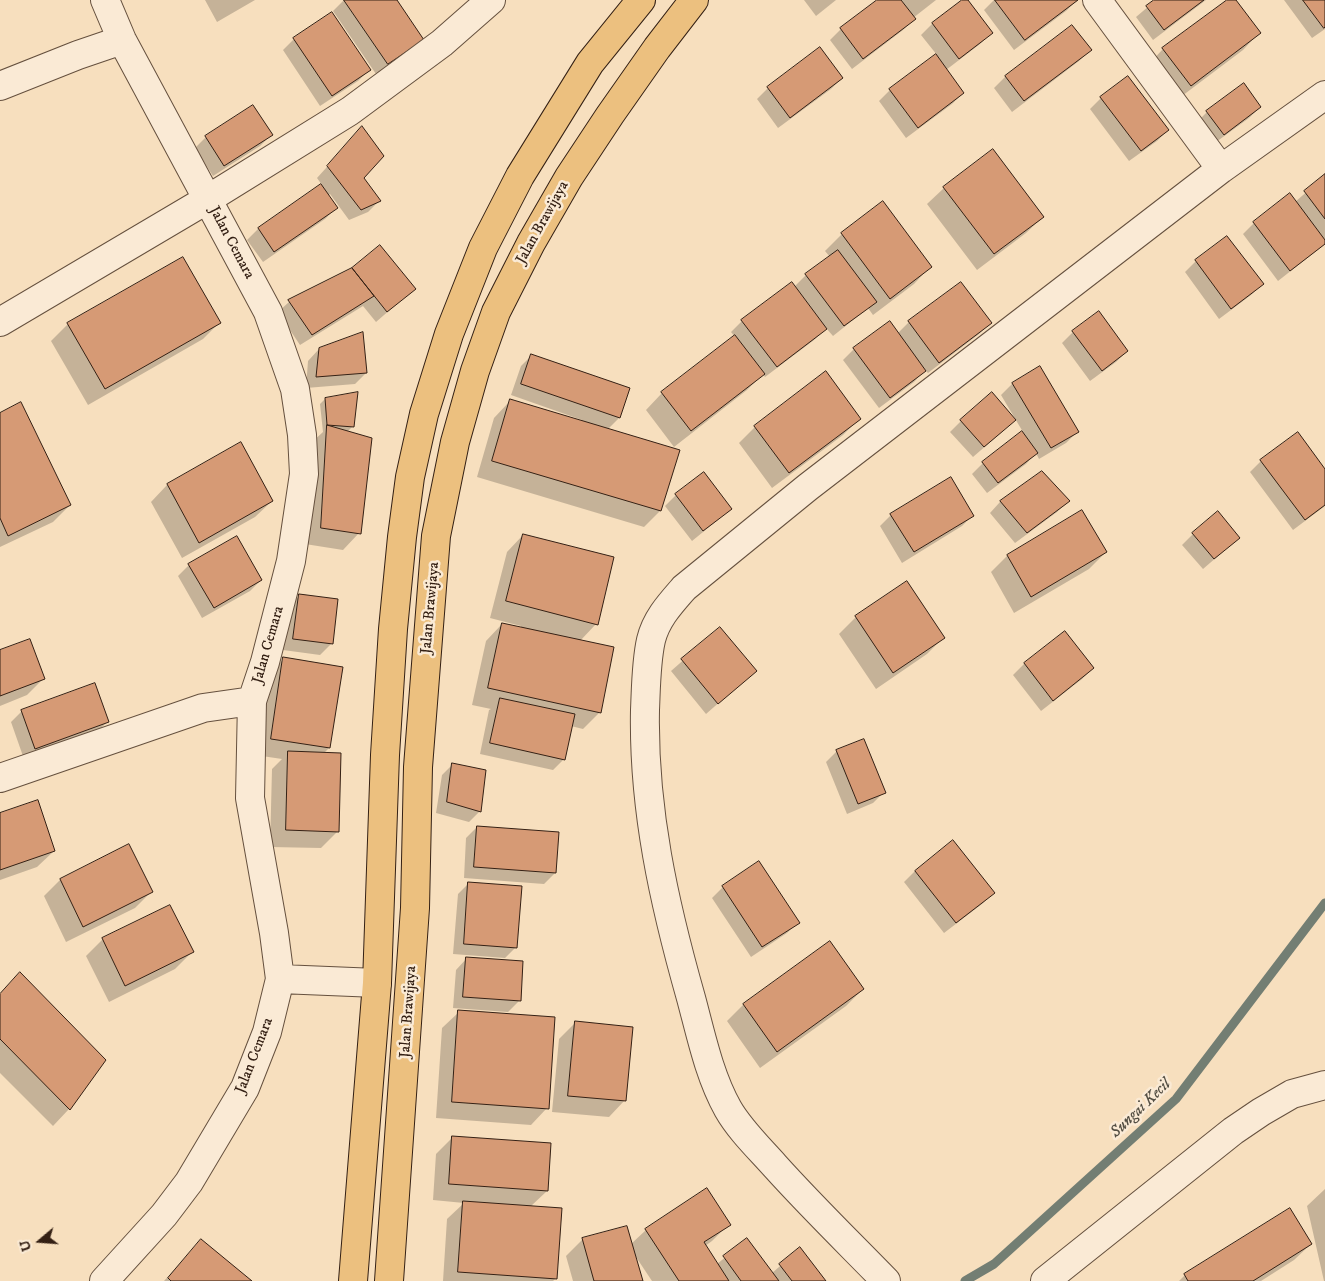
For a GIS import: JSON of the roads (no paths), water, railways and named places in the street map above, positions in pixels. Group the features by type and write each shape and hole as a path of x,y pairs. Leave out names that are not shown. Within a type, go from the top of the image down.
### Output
{"highway":[{"path":"354,1281 377,983 385,756 393,629 410,477 424,414 449,334 483,248 520,176 590,63 641,0"},
{"name":"Jalan Brawijaya","path":"389,1281 415,908 418,767 436,536 456,442 476,371 496,312 531,243 569,177 610,115 657,48 694,0"}],"street":[{"name":"Jalan Cemara","path":"104,1281 164,1215 189,1182 245,1088 267,1032 280,979 274,933 250,798 252,701 291,562 304,474 302,435 296,390 268,312 122,40 105,0"},
{"path":"0,322 208,199 350,111 442,43 491,0"},
{"path":"1097,0 1221,169"},
{"path":"0,86 122,40"},
{"path":"886,1281 802,1196 746,1133 729,1110 714,1079 671,927 652,833 644,743 646,690 651,641 657,624 666,608 684,588 808,487 1221,169 1325,95"},
{"path":"0,778 203,708 252,701"},
{"path":"280,979 377,983"},
{"path":"1045,1281 1233,1131 1260,1112 1292,1094 1325,1085"}],"waterway":[{"name":"Sungai Kecil","path":"965,1281 994,1264 1176,1099 1325,903"}]}
